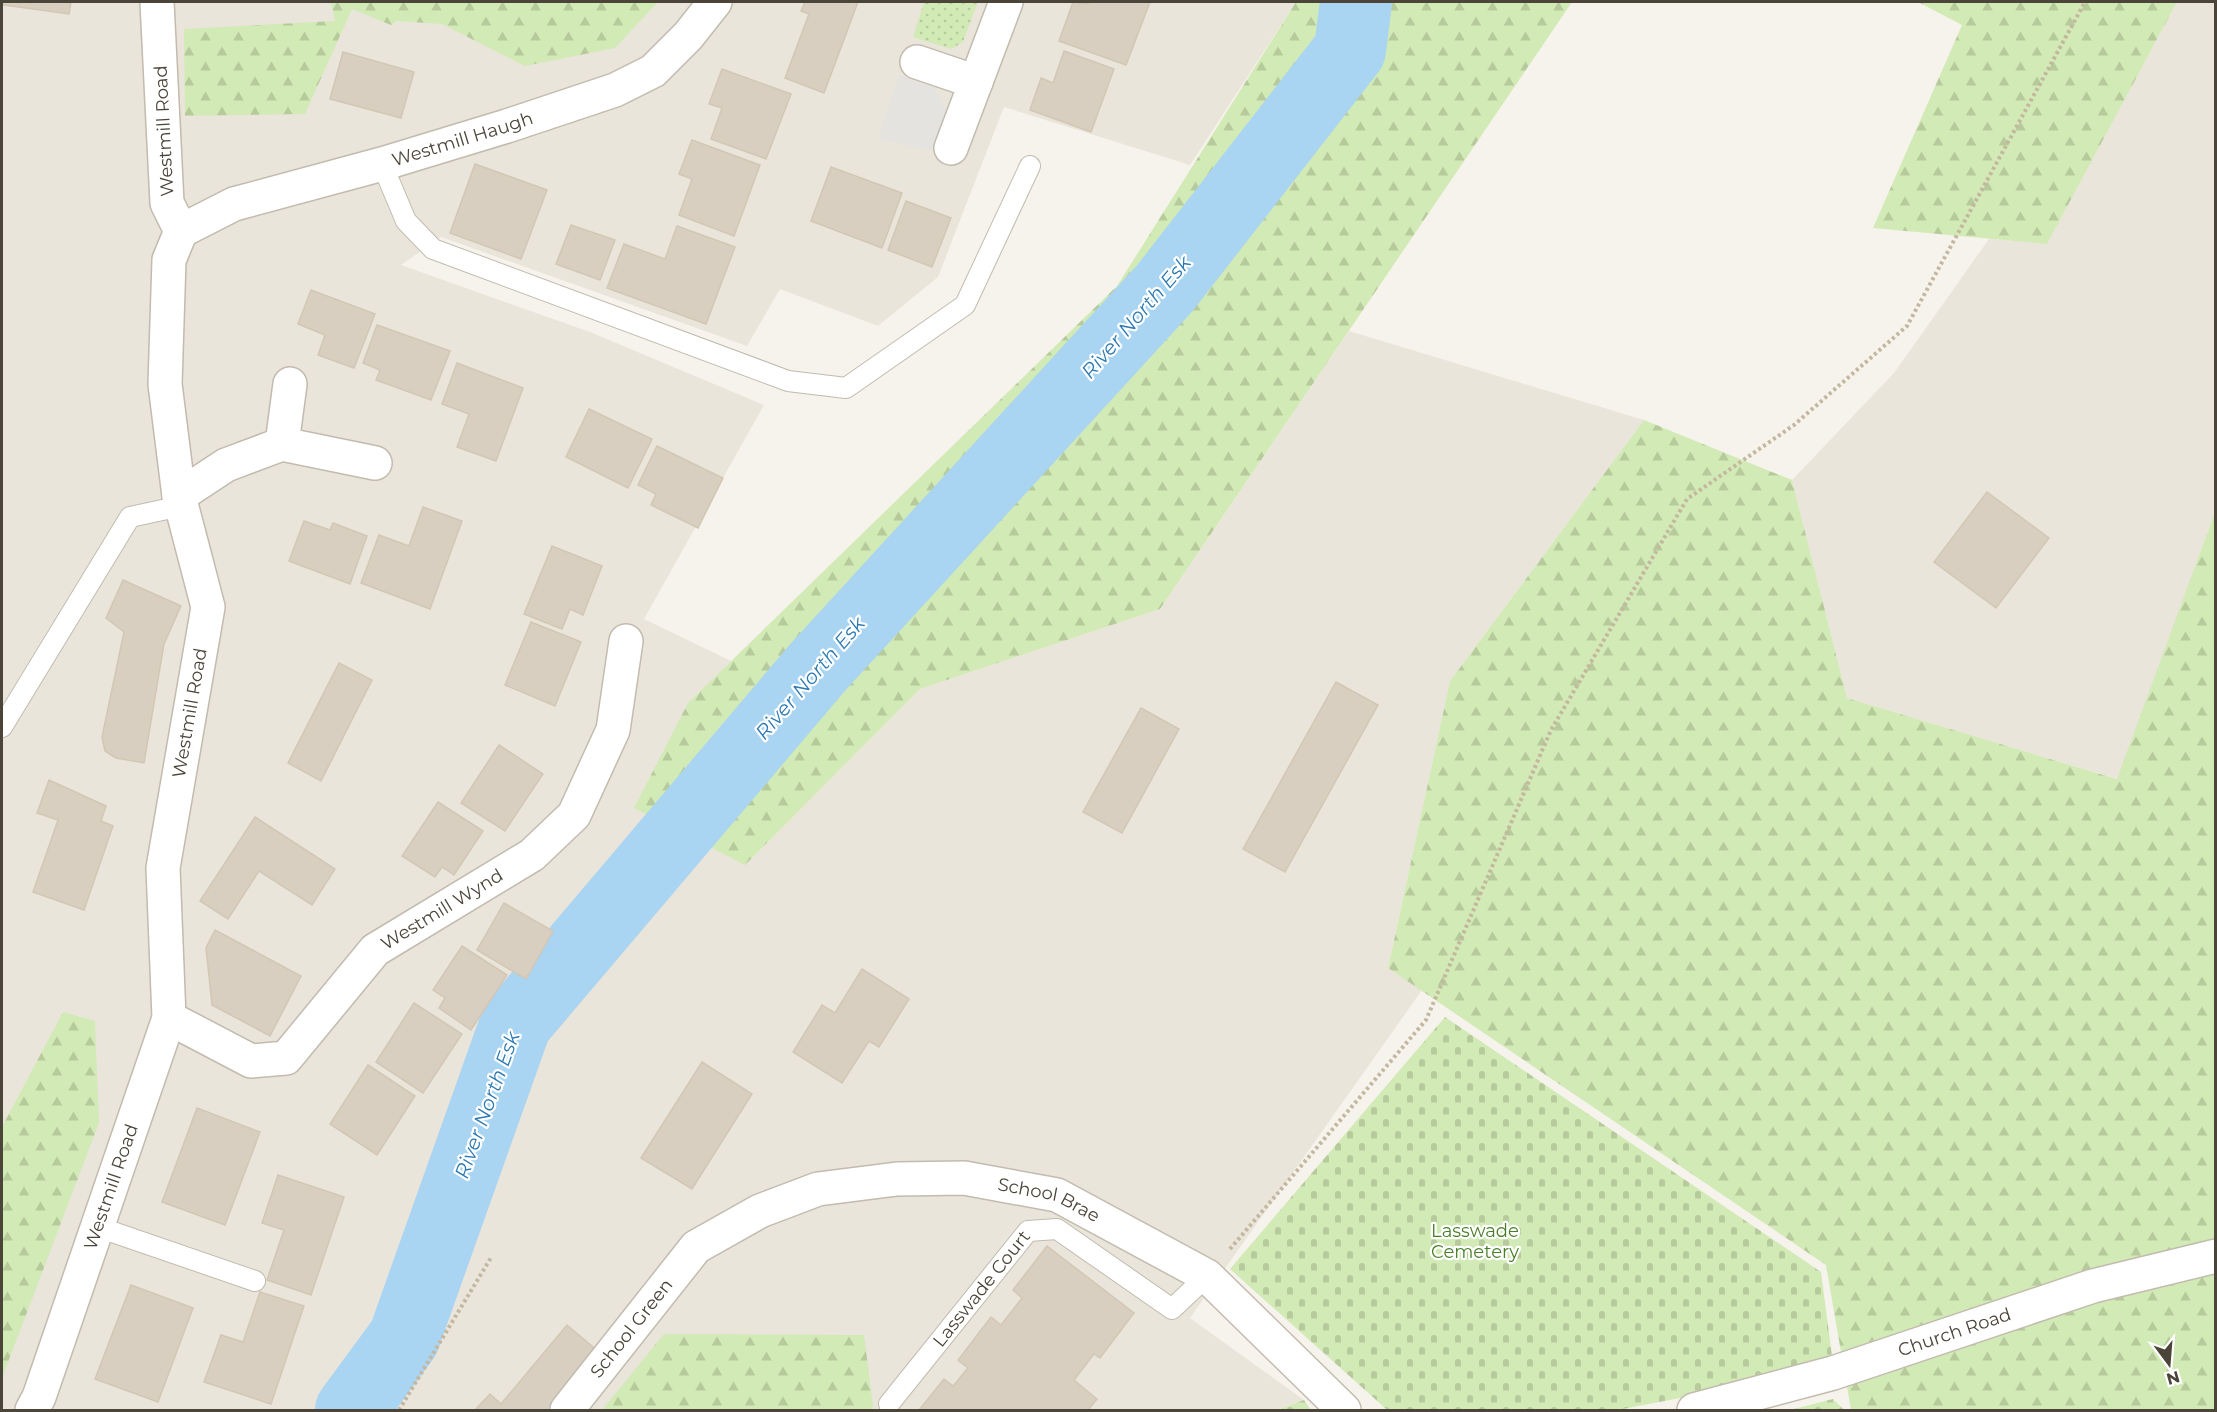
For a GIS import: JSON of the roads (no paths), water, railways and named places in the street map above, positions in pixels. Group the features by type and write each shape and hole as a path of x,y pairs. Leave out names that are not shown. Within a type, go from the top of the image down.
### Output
{"street":[{"name":"Westmill Road","path":"32,1410 39,1397 169,1018 163,868 208,607 180,501 165,384 169,260 181,231 167,203 157,2"},
{"name":"Westmill Haugh","path":"181,231 234,204 382,164 615,90 653,71 688,36 715,2"},
{"path":"951,148 1005,2"},
{"path":"917,62 976,82"},
{"path":"282,444 290,384"},
{"path":"180,501 226,465 282,444 375,463"},
{"name":"Westmill Wynd","path":"169,1018 251,1061 286,1058 375,950 532,855 574,815 613,730 626,641"},
{"name":"School Brae","path":"696,1247 760,1211 818,1189 897,1179 964,1178 1057,1195 1207,1276 1344,1410"},
{"name":"School Green","path":"567,1410 696,1247"},
{"name":"Church Road","path":"1694,1410 1833,1373 2093,1286 2216,1256"}],"lane":[{"path":"382,164 406,221 433,249 788,381 846,388 965,305 1030,166"},
{"path":"2,727 130,517 180,501"},
{"path":"98,1227 255,1281"},
{"name":"Lasswade Court","path":"889,1404 1028,1232 1057,1229 1172,1309 1207,1276"}],"waterway":[{"name":"River North Esk","path":"351,1410 404,1338 516,1023 818,667 1165,288 1350,50 1356,2"}],"park label":[{"name":"Lasswade Cemetery","path":"1475,1241"}]}
